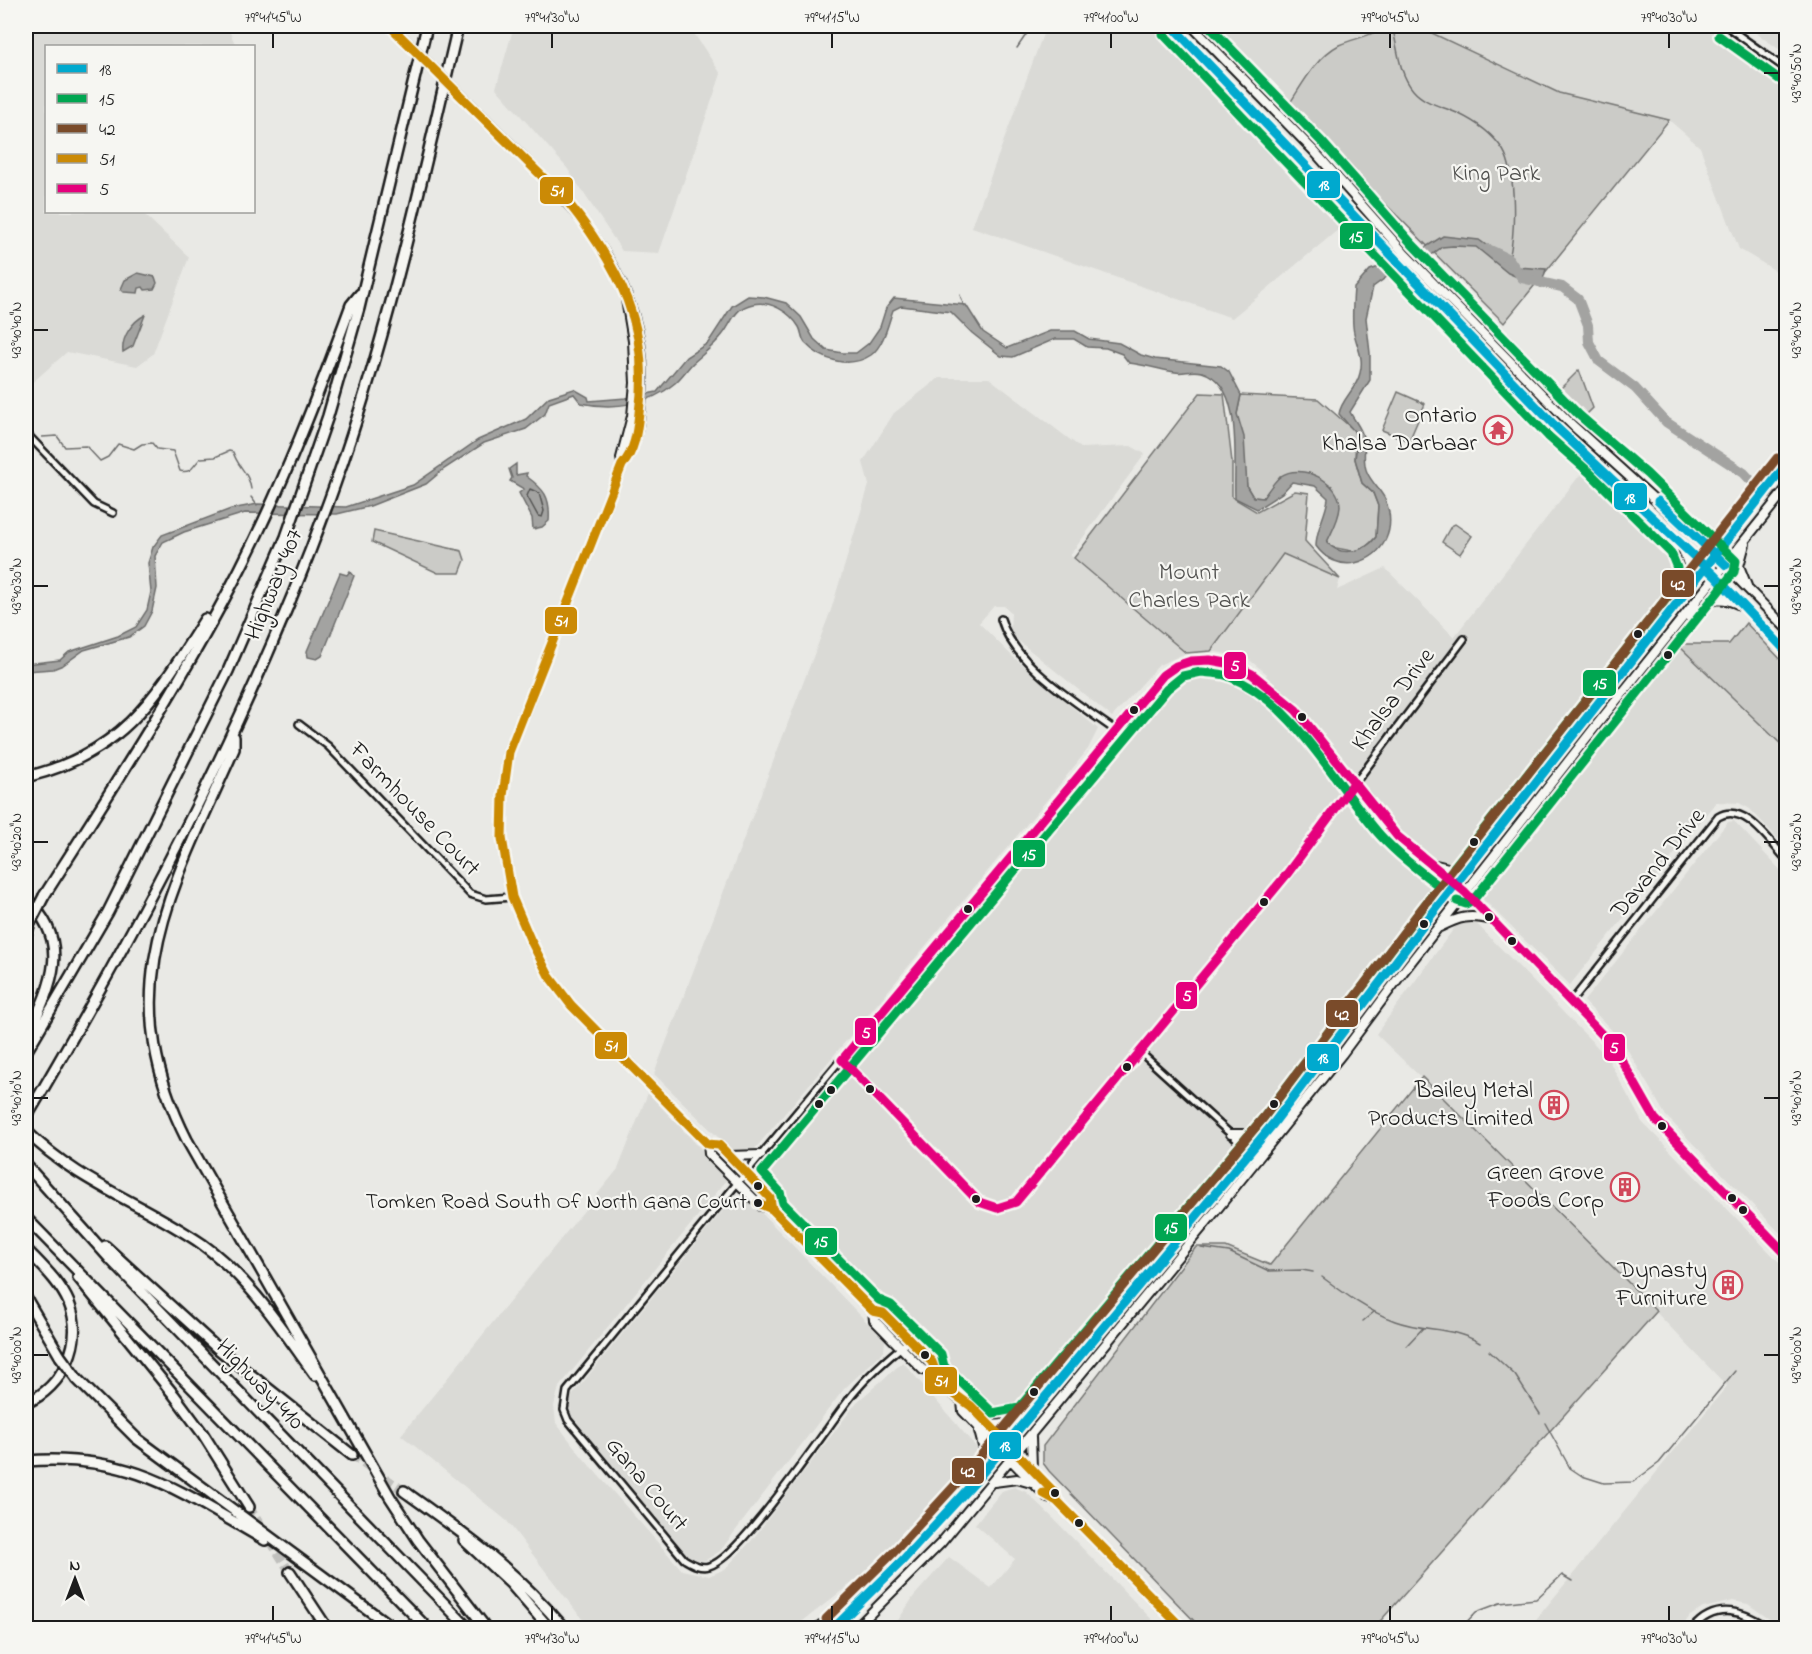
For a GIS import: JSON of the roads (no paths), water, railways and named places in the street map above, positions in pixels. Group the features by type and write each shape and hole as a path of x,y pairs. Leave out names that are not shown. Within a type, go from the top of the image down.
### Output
{"highway":[{"name":"Highway 407","path":"26,1052 108,912 228,671 286,537 307,480 364,290 427,26"},
{"name":"Highway 407","path":"26,1118 115,961 234,734 315,539 336,481 409,232 458,26"},
{"path":"26,934 44,896 163,708 220,605 255,537 309,419 351,305 364,290"},
{"path":"26,777 78,760 120,732 164,684 209,614 220,605"},
{"path":"234,734 234,749 172,889 162,917 151,977 153,1040 161,1080 178,1122 335,1401 418,1540 486,1629"},
{"path":"26,899 40,914 48,928 54,954 49,990 26,1039"},
{"path":"26,1131 71,1170 174,1226 225,1262 271,1314 335,1401"},
{"name":"Highway 410","path":"26,1165 112,1261 468,1629"},
{"name":"Highway 410","path":"26,1218 193,1386 427,1629"},
{"path":"92,1236 123,1259 218,1348 282,1402 352,1455"},
{"path":"26,1249 65,1296 74,1326 72,1347 66,1368 51,1387 26,1403"},
{"path":"71,1265 85,1288 174,1395 203,1434 249,1507"},
{"path":"26,1298 60,1356 77,1379 136,1438 393,1629"},
{"path":"26,1461 87,1462 151,1477 212,1507 294,1557"},
{"path":"404,1491 499,1561 564,1629"},
{"path":"436,1514 511,1584 549,1629"},
{"path":"819,1629 879,1576 902,1561"},
{"path":"290,1572 327,1629"}],"main road":[{"path":"1172,26 1218,71 1393,258 1557,428 1597,463 1681,546 1715,576 1786,651"},
{"path":"392,27 579,216 611,261 625,294 639,382 636,415 621,458 622,465 509,752 503,796 502,838 512,897 521,922 549,976 571,1005 708,1144 709,1154 760,1206 772,1209 873,1311 874,1320 923,1370 933,1372 962,1402 971,1406 1032,1468 1055,1493 1056,1501"},
{"path":"1196,28 1314,151 1404,253 1572,424 1692,533 1748,587 1786,628"},
{"path":"834,1629 932,1530 977,1479 1273,1124 1478,855 1786,465"},
{"path":"856,1629 941,1543 994,1482 1258,1159 1342,1054 1465,892 1786,489"},
{"path":"1692,533 1717,536 1737,529"},
{"path":"1748,537 1739,566 1748,587"},
{"path":"1681,546 1689,567 1685,594"},
{"path":"1683,618 1713,599 1724,598 1744,607"},
{"path":"1428,863 1452,869 1465,865 1478,855"},
{"path":"1436,929 1464,916 1491,920"},
{"path":"1231,1134 1251,1134 1273,1124"},
{"path":"708,1144 719,1145 770,1198 772,1209"},
{"path":"729,1156 761,1155"},
{"path":"873,1311 883,1312 932,1362 933,1372"},
{"path":"962,1402 963,1411 1032,1483 1048,1498 1056,1501 1182,1629"},
{"path":"989,1425 1026,1419"},
{"path":"977,1479 985,1454 978,1427"},
{"path":"1031,1437 1032,1468"},
{"path":"994,1482 1017,1479 1032,1483"}],"street":[{"path":"1726,26 1786,69"},
{"path":"26,434 94,504 113,513"},
{"path":"1001,619 1006,637 1042,677 1116,731"},
{"name":"Khalsa Drive","path":"842,1060 979,1202 994,1209 1003,1209 1016,1202 1288,872 1464,639"},
{"name":"Gana Court","path":"910,1340 852,1394 772,1504 725,1557 710,1566 698,1566 684,1558 568,1420 564,1410 567,1391 761,1155 1169,670 1191,661 1224,662 1252,674 1296,710 1388,826 1428,863 1465,892 1614,1047 1655,1119 1786,1254"},
{"name":"Farmhouse Court","path":"299,724 327,746 470,894 486,899 512,897"},
{"name":"Davand Drive","path":"1571,1002 1718,816 1729,812 1744,816 1786,859"},
{"path":"1140,1052 1258,1159"},
{"path":"1693,1629 1708,1616 1732,1611 1745,1613 1769,1629"}],"water":[{"path":"1443,236 1479,240 1516,267 1546,269 1541,287 1508,273 1476,247 1442,247 1416,267 1391,274 1373,287 1366,318 1370,380 1350,412 1363,436 1366,468 1385,499 1390,520 1386,539 1381,547 1374,554 1355,563 1333,560 1324,555 1316,546 1328,498 1315,486 1292,482 1282,493 1257,509 1235,498 1235,446 1231,408 1225,392 1216,380 1202,372 1178,372 1129,363 1122,354 1106,348 1087,347 1074,339 1055,339 1013,357 1001,356 972,333 951,312 901,306 893,310 882,340 871,355 854,362 836,361 820,354 805,343 799,327 785,312 779,308 759,303 747,306 738,312 716,342 675,383 643,401 618,406 593,405 581,403 574,394 549,403 545,414 526,429 484,443 444,469 426,484 370,506 337,514 245,513 184,532 163,542 155,556 157,588 152,611 144,626 129,637 84,650 63,665 53,669 26,671 26,664 60,660 69,652 118,636 136,627 147,610 151,592 148,563 153,547 162,535 231,509 258,504 346,507 413,485 478,440 526,419 549,397 574,389 588,397 589,401 626,398 657,392 686,357 708,343 732,306 748,296 764,297 786,303 801,317 814,339 826,350 843,353 856,353 869,343 880,327 886,308 894,298 966,305 983,332 1007,348 1050,331 1075,331 1089,339 1119,343 1141,355 1155,359 1221,366 1229,372 1241,395 1237,414 1244,437 1247,487 1253,497 1263,498 1278,478 1289,472 1299,471 1318,477 1334,490 1339,498 1337,521 1327,542 1339,550 1359,549 1376,537 1378,506 1373,493 1362,483 1355,459 1357,445 1354,431 1339,414 1356,384 1361,367 1353,326 1354,288 1370,270 1410,257"},
{"path":"138,273 155,277 157,283 154,289 145,290 143,287 139,288 138,293 124,292 121,289 125,280"},
{"path":"145,315 133,346 123,352 124,341 129,330"},
{"path":"516,464 516,475 527,473 526,476 545,494 549,506 549,521 542,527 533,529 532,518 519,493 524,489 510,481 512,478 509,469"},
{"path":"350,571 354,576 322,656 317,659 308,657 307,651 340,573 347,575"}],"waterway":[{"path":"1017,48 1032,26"},
{"path":"1392,26 1401,67 1413,90 1428,102 1457,113 1476,124 1489,133 1503,150 1511,173 1514,204 1513,235 1509,259"},
{"path":"1488,249 1509,259 1522,278 1562,287 1578,299 1588,325 1589,342 1599,361 1635,388 1666,422 1744,473 1757,487 1786,500"},
{"path":"960,295 964,306"},
{"path":"42,437 57,436 65,447 86,446 100,461 108,457 118,444 134,449 142,444 152,443 157,449 173,451 180,471 184,472 190,470 201,458 215,457 229,451 233,452 248,478 251,489"},
{"path":"251,497 257,505"},
{"path":"1201,1248 1229,1252 1269,1271 1313,1272"},
{"path":"1322,1277 1357,1302 1385,1317 1417,1327 1459,1334 1480,1343"},
{"path":"1363,1321 1374,1312"},
{"path":"1407,1345 1423,1328"},
{"path":"1489,1351 1515,1375 1540,1414"},
{"path":"1545,1423 1570,1468 1582,1476 1604,1483 1633,1482 1659,1463 1735,1371"},
{"path":"1461,1628 1476,1612 1500,1603 1536,1599 1562,1575 1572,1581"}],"tunnel":[{"path":"352,1455 404,1491"},
{"path":"249,1507 290,1572"}],"place":[{"name":"Ontario Khalsa Darbaar","path":"1498,430"},
{"name":"Bailey Metal Products Limited","path":"1554,1105"},
{"name":"Green Grove Foods Corp","path":"1625,1187"},
{"name":"Tomken Road South Of North Gana Court","path":"758,1203"},
{"name":"Dynasty Furniture","path":"1728,1285"}],"park label":[{"name":"King Park","path":"1496,174"},
{"name":"Mount Charles Park","path":"1189,587"}]}
